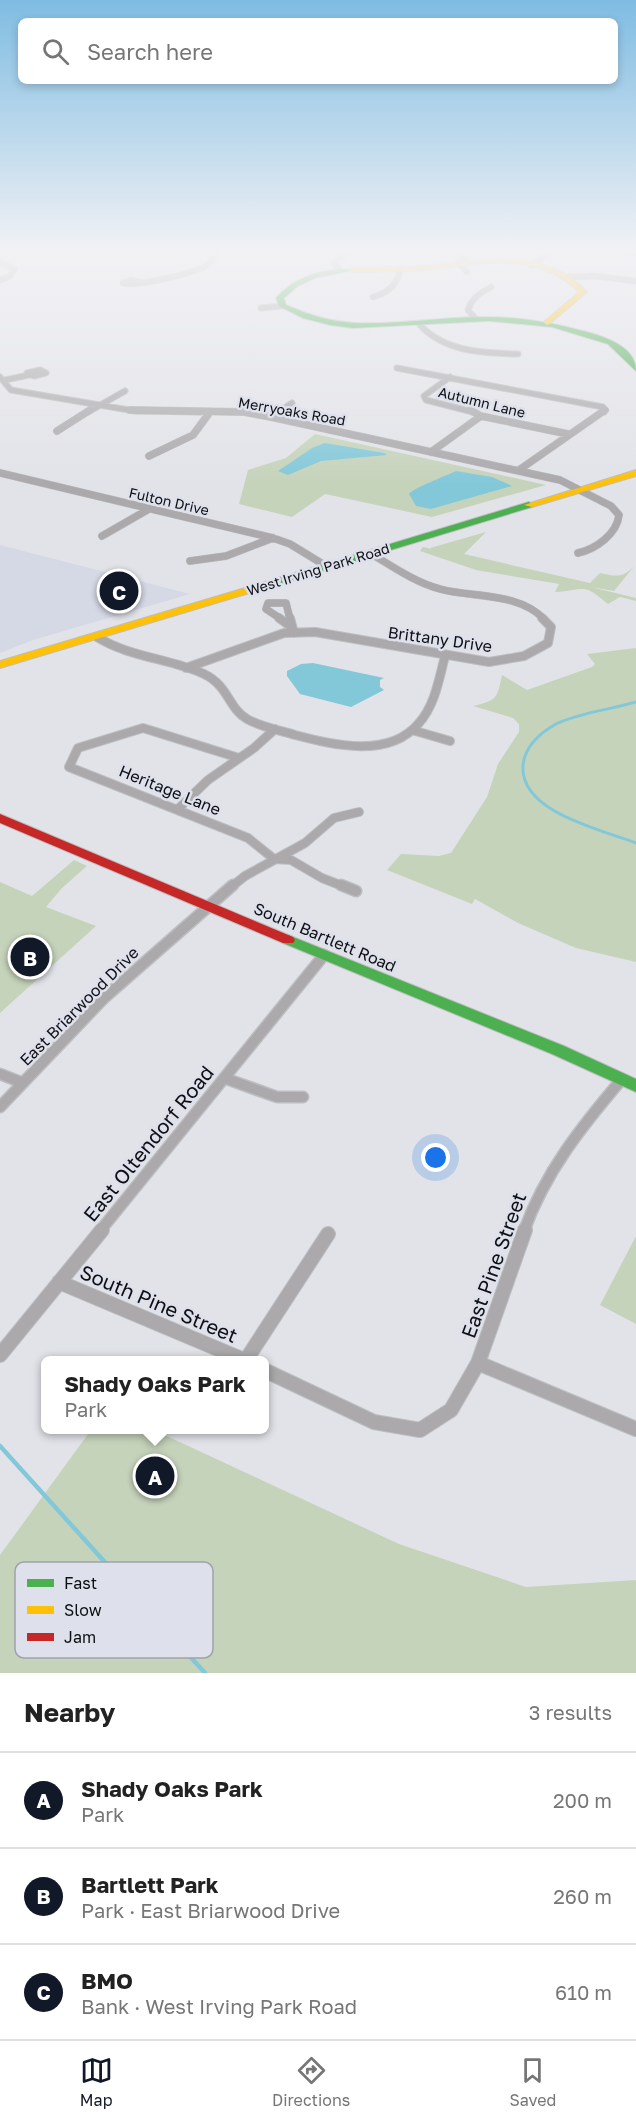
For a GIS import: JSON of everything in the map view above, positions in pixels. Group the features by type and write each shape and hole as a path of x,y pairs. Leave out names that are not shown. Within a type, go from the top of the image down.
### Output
{"street":[{"path":"422,327 433,338 446,344 503,354 518,354"},
{"path":"562,327 605,340 616,346 636,369"},
{"path":"397,368 603,407 605,411 568,434 519,470"},
{"path":"3,378 29,375"},
{"name":"Autumn Lane","path":"450,377 424,396 426,400 468,409 480,416 568,434"},
{"name":"Merryoaks Road","path":"3,378 11,390 96,405 156,412 244,412 561,480 611,506 619,514 618,525 593,550 578,553"},
{"path":"57,431 70,425 96,405 125,391"},
{"path":"271,417 292,403"},
{"path":"149,456 190,438 205,426 210,412"},
{"path":"431,452 480,416"},
{"name":"Fulton Drive","path":"0,473 273,538 290,544 326,566"},
{"name":"West Irving Park Road","path":"0,665 636,473"},
{"path":"102,536 148,509"},
{"path":"190,561 226,556 273,538"},
{"name":"Brittany Drive","path":"186,668 292,629 489,662 524,656 548,643 551,627 537,610 513,601 440,589 413,578 370,553"},
{"path":"97,637 113,649 186,668 220,683 244,716 275,729 330,744 364,746 392,741 412,730 432,707 445,656"},
{"name":"Heritage Lane","path":"239,758 143,728 78,748 69,767 248,838 274,859"},
{"path":"178,809 208,780 275,729"},
{"path":"412,730 450,741"},
{"name":"East Briarwood Drive","path":"0,1107 104,998 208,905 245,876 306,843 334,818 359,813"},
{"name":"South Bartlett Road","path":"0,818 324,955 558,1050 636,1086"},
{"path":"274,859 291,860 322,878 356,891"},
{"name":"East Oltendorf Road","path":"0,1354 324,955"},
{"path":"0,1074 23,1083"},
{"path":"224,1078 277,1097 303,1097"},
{"name":"East Pine Street","path":"269,1372 374,1422 420,1430 452,1410 478,1363 535,1200 573,1137 622,1079"},
{"path":"248,1356 328,1234"},
{"name":"South Pine Street","path":"59,1282 235,1356"},
{"path":"478,1363 636,1428"}],"shaded area":[{"path":"0,545 190,594 33,640 0,653"}],"green space":[{"path":"315,434 546,485 432,517 325,494 292,517 239,504 248,470 286,458"},
{"path":"486,532 464,554 590,583 600,573 624,574 636,564 614,591 591,587 636,598 636,601 620,597 608,604 583,589 555,592 559,584 476,570 420,551 423,547 432,549 430,548"},
{"path":"636,648 636,962 576,948 518,923 475,899 472,904 387,870 401,854 439,856 451,853 487,797 498,764 519,732 519,724 513,718 473,706 495,697 502,675 527,690 592,667 595,664 587,654"},
{"path":"74,860 87,866 62,888 46,907 96,926 0,1013 0,882 32,896"},
{"path":"636,1236 636,1324 600,1305"},
{"path":"88,1434 163,1434 399,1544 526,1587 636,1580 636,1673 0,1673 0,1555"}],"water":[{"path":"325,443 387,455 321,461 288,475 278,471 312,448"},
{"path":"456,471 492,477 512,486 431,509 416,506 409,494 412,491"},
{"path":"313,663 384,678 380,680 380,687 384,690 351,707 300,694 287,676 287,671 301,664"}],"building":[{"path":"117,580 121,583 127,581 136,589 116,595 103,584"}],"waterway":[{"path":"636,702 556,724 534,741 524,758 523,765 525,781 534,795 548,807 584,825 636,843"},
{"path":"0,1446 105,1562"},
{"path":"191,1658 205,1673"}],"traffic: fast":[{"path":"560,327 611,342 621,350 636,369"},
{"path":"252,589 529,505"},
{"path":"288,940 558,1050 636,1086"}],"traffic: slow":[{"path":"529,505 636,473"},
{"path":"0,665 252,589"}],"traffic: jam":[{"path":"0,818 288,940"}],"place":[{"name":"BMO","path":"119,591"},
{"name":"Bartlett Park","path":"30,957"},
{"name":"Shady Oaks Park","path":"155,1476"}]}
